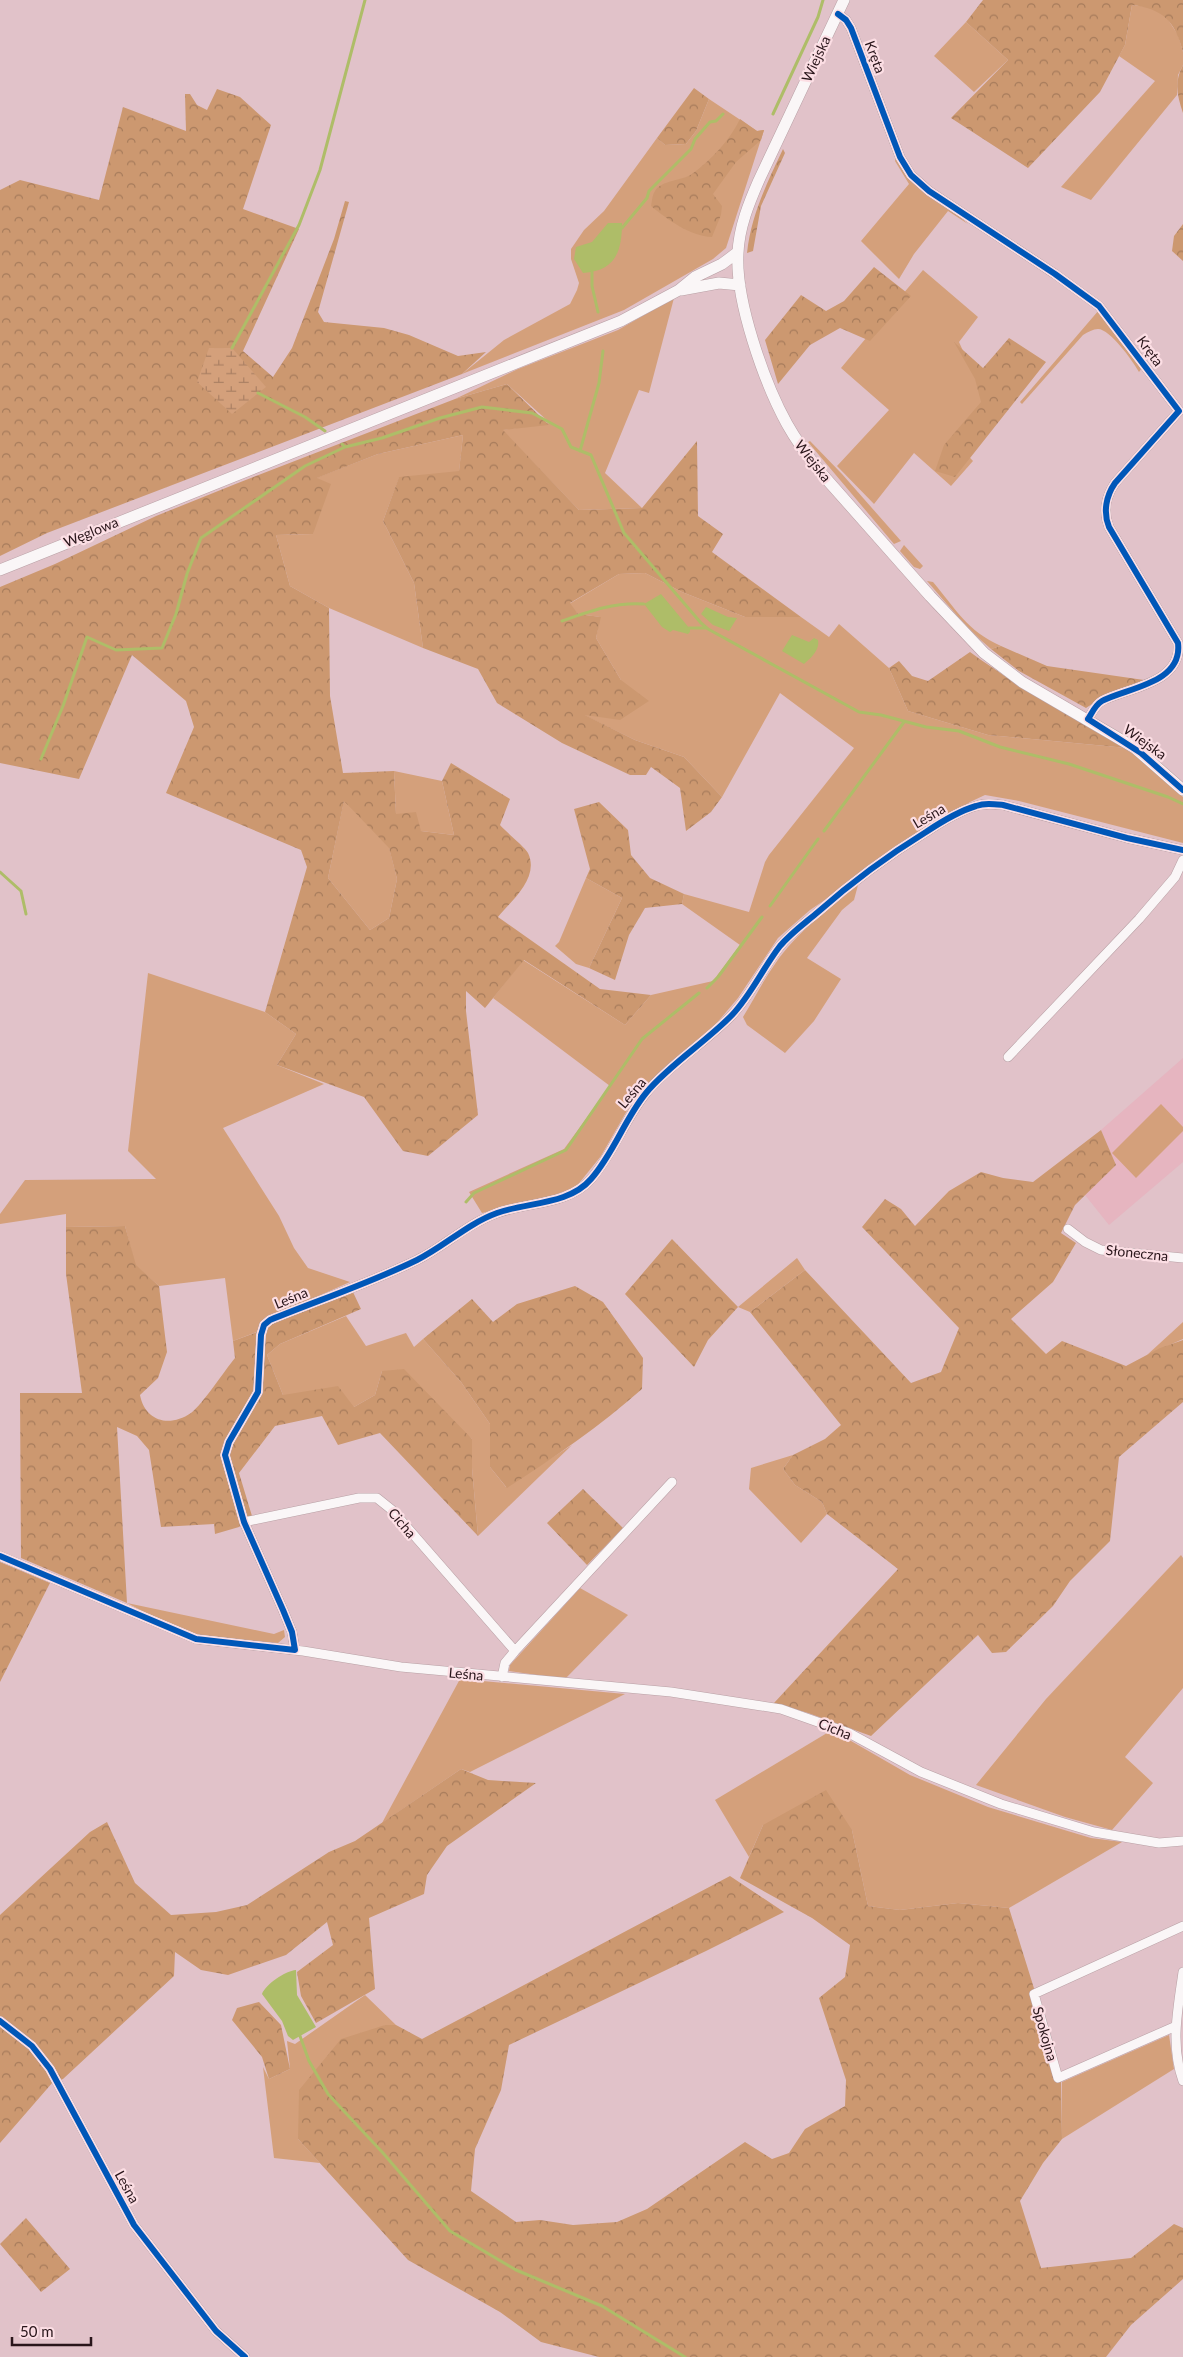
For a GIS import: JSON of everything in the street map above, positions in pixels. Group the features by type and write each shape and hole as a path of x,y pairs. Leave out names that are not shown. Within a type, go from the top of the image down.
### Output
{"street":[{"name":"Wiejska","path":"844,0 754,191 744,218 738,252 740,285 748,322 776,400 789,428 813,463 976,646 1017,679 1088,719 1141,753 1183,790"},
{"name":"Kręta","path":"838,14 846,20 851,28 900,157 911,175 938,198 1055,274 1099,306 1179,411 1115,483 1109,492 1106,513 1109,527 1178,643 1181,650 1180,661 1170,674 1157,683 1100,702 1088,719"},
{"path":"679,290 695,277 722,264 738,252"},
{"path":"679,290 719,283 740,285"},
{"name":"Węglowa","path":"0,570 621,320 679,290"},
{"name":"Leśna","path":"244,1522 225,1455 229,1442 258,1392 261,1334 264,1325 270,1320 404,1266 484,1218 519,1206 561,1198 582,1188 607,1157 628,1116 648,1090 735,1012 781,945 841,891 887,856 937,825 973,807 986,804 1003,805 1127,838 1183,850"},
{"path":"1008,1057 1139,919 1175,877 1183,860"},
{"name":"Słoneczna","path":"1068,1229 1085,1242 1101,1250 1183,1258"},
{"path":"502,1677 505,1663 515,1651 672,1482"},
{"name":"Cicha","path":"244,1522 359,1498 380,1500 392,1510 515,1651"},
{"path":"244,1522 292,1632 295,1650"},
{"name":"Leśna","path":"0,1556 196,1639 295,1650 402,1667 502,1677"},
{"name":"Cicha","path":"502,1677 670,1692 781,1709 849,1733 921,1772 1002,1804 1094,1832 1179,1842"},
{"path":"1179,1842 1183,1850"},
{"name":"Spokojna","path":"1176,2026 1058,2078 1034,1994 1183,1926"},
{"path":"1183,1972 1176,2026 1176,2053 1183,2081"},
{"name":"Leśna","path":"0,2021 32,2046 44,2060 67,2097 134,2225 216,2331 245,2357"}],"shaded area":[{"path":"608,223 622,223 618,251 609,264 603,268 583,273 574,259 576,247 592,242"},
{"path":"661,594 690,629 688,634 673,630 670,632 662,627 644,604"},
{"path":"706,607 728,617 737,618 729,631 713,625 701,614"},
{"path":"792,635 809,642 814,638 818,640 818,647 804,664 782,651"},
{"path":"1183,1058 1183,1162 1109,1225 1085,1195 1116,1165 1101,1130"},
{"path":"296,1970 297,1995 316,2027 293,2040 288,2036 282,2021 262,1994 267,1986 276,1979"}],"green space":[{"path":"983,0 1183,0 1183,52 1172,25 1166,19 1152,10 1132,5 1125,45 1100,92 1028,168 951,118 1008,60 966,22"},
{"path":"1132,5 1149,7 1165,15 1178,35 1183,52 1183,65 1178,75 1177,95 1091,200 1061,187 1155,81 1119,56 1125,45"},
{"path":"966,22 1008,60 974,92 934,56"},
{"path":"1183,65 1183,113 1179,101 1177,83"},
{"path":"694,88 709,99 696,131 686,144 665,145 657,138"},
{"path":"217,89 240,97 271,125 243,209 299,229 243,351 273,377 292,348 334,239 345,201 349,202 318,312 324,322 384,328 409,335 458,356 486,352 462,374 47,533 0,556 0,190 20,180 99,200 123,107 186,131 185,94 190,94 197,105 207,110"},
{"path":"709,99 757,131 764,130 726,248 713,259 624,310 462,374 504,340 570,304 579,283 571,259 571,249 584,230 604,211 657,138 665,145 686,144 696,131"},
{"path":"740,119 757,131 764,130 761,140 736,162 713,194 722,206 721,215 712,237 696,234 672,222 651,206 653,194 658,187 692,174 713,156"},
{"path":"783,149 785,153 761,206 753,251 747,253 756,212"},
{"path":"896,156 899,163 968,224 948,211 914,254 899,279 861,241 909,184 895,161"},
{"path":"1183,224 1183,261 1172,251 1174,236"},
{"path":"874,267 911,296 870,341 840,328 810,345 778,384 765,340 801,295 826,311 844,301"},
{"path":"923,270 978,317 959,342 986,402 955,442 973,461 951,486 914,453 874,504 837,466 889,410 841,368"},
{"path":"674,298 649,393 639,390 605,473 642,508 579,510 502,430 550,423 507,384 455,399 518,369 618,330"},
{"path":"1099,310 1142,368 1139,372 1127,354 1109,334 1103,330 1094,330 1083,335 1022,404 1020,402"},
{"path":"1009,338 1046,362 955,477 935,471 944,445 981,402 975,379 954,342 983,368"},
{"path":"209,348 232,348 266,387 232,414 197,382"},
{"path":"507,384 549,425 503,430 579,510 642,508 697,441 698,516 723,534 712,552 801,617 745,617 682,592 645,573 619,574 570,603 578,614 601,617 596,638 621,680 649,701 620,720 585,715 635,740 684,757 722,797 711,812 686,831 680,788 651,767 646,775 630,775 562,743 497,703 478,669 423,648 414,583 383,521 399,477 459,471 463,435 378,454 317,478 331,484 313,534 276,535 290,586 329,608 330,696 343,773 394,771 396,814 416,812 421,831 454,835 442,781 451,763 510,799 500,825 523,847 528,853 531,862 527,880 498,917 600,989 651,995 625,1025 524,960 485,1008 466,991 466,1011 478,1115 428,1156 403,1151 364,1097 277,1065 296,1034 265,1012 307,867 301,850 166,793 194,727 186,701 132,655 79,779 0,763 0,587 55,564 156,516 455,399","holes":["344,801 389,848 397,879 389,918 370,930 328,878"]},
{"path":"463,435 459,472 399,478 383,521 414,583 423,648 329,608 290,586 276,535 313,534 316,478 378,454"},
{"path":"810,441 901,541 894,544 808,442"},
{"path":"904,545 923,566 920,569 914,567 900,551"},
{"path":"645,573 682,592 745,617 801,617 829,637 839,624 889,668 908,711 988,735 1127,748 1183,797 1183,843 1019,801 985,795 970,802 810,910 778,938 738,998 710,1031 636,1095 601,1156 576,1187 552,1196 482,1213 469,1192 564,1149 610,1086 493,998 523,960 625,1025 651,995 713,981 740,945 682,904 684,894 749,912 769,855 854,748 780,693 722,797 684,757 635,740 582,714 621,680 596,638 600,617 578,614 569,604 619,574"},
{"path":"927,581 933,582 971,626 989,640 1001,646 991,649"},
{"path":"1001,646 1047,666 1144,680 1163,675 1101,698 1086,708 1019,671 991,649"},
{"path":"970,652 1047,703 1127,748 988,735 908,711 889,668 899,661 912,676 928,681"},
{"path":"394,771 442,781 454,835 421,831 396,814"},
{"path":"344,800 389,847 397,879 389,918 370,930 328,878"},
{"path":"599,802 628,830 631,855 650,878 684,894 682,904 645,908 629,935 615,980 589,968 622,898 586,878 590,869 574,809"},
{"path":"586,878 622,898 589,968 576,964 555,946 559,942"},
{"path":"858,885 854,900 842,910 807,958 841,979 814,1021 785,1053 747,1025 743,1017 783,953 813,922"},
{"path":"148,973 265,1012 296,1034 277,1065 324,1084 223,1128 279,1216 294,1248 308,1268 350,1282 262,1321 259,1331 233,1341 225,1278 159,1286 135,1265 125,1226 66,1227 66,1214 0,1224 0,1214 25,1180 156,1179 128,1151"},
{"path":"1161,1104 1183,1127 1183,1131 1136,1178 1112,1153"},
{"path":"1101,1130 1116,1165 1075,1205 1061,1233 1076,1243 1053,1282 1011,1319 1046,1354 1062,1341 1126,1366 1160,1348 1183,1340 1183,1402 1119,1457 1110,1541 1070,1581 1053,1606 1006,1652 992,1653 978,1635 871,1736 774,1703 898,1569 827,1514 822,1502 795,1485 783,1469 793,1455 825,1439 841,1425 750,1312 805,1270 911,1383 941,1372 959,1328 862,1227 885,1199 901,1209 915,1226 949,1191 981,1172 1003,1178 1033,1182"},
{"path":"125,1226 136,1265 159,1286 167,1352 158,1378 140,1395 147,1411 159,1419 167,1421 183,1418 196,1409 235,1358 233,1341 263,1330 271,1323 352,1290 361,1309 280,1344 267,1355 283,1395 338,1386 354,1407 375,1395 382,1371 404,1369 472,1439 472,1468 478,1536 380,1433 338,1445 322,1416 275,1426 239,1473 252,1516 239,1527 215,1534 214,1524 161,1527 149,1450 137,1436 117,1427 127,1603 21,1558 20,1393 82,1393 66,1274 66,1227"},
{"path":"672,1239 738,1307 708,1340 694,1367 625,1294"},
{"path":"797,1258 805,1270 750,1312 738,1307"},
{"path":"575,1286 603,1302 643,1358 642,1389 576,1441 507,1488 490,1467 490,1424 461,1382 423,1339 472,1299 493,1322 517,1304"},
{"path":"346,1316 366,1346 406,1333 414,1347 423,1339 461,1382 490,1424 490,1467 506,1487 572,1445 478,1536 472,1468 472,1439 382,1371 375,1395 354,1407 283,1395 267,1355 280,1344"},
{"path":"1183,1322 1183,1339 1147,1355"},
{"path":"793,1455 783,1469 795,1485 822,1502 827,1514 801,1543 749,1489 751,1468"},
{"path":"583,1489 623,1528 587,1565 547,1523"},
{"path":"1181,1555 1183,1558 1183,1688 1125,1757 1153,1783 1112,1830 1065,1817 976,1785 1046,1699"},
{"path":"0,1562 50,1583 0,1682"},
{"path":"580,1588 628,1615 565,1679 509,1671 510,1665"},
{"path":"127,1603 274,1634 284,1630 285,1637 278,1643 204,1637 177,1629"},
{"path":"460,1679 625,1694 470,1772 461,1769 382,1823"},
{"path":"832,1730 910,1775 988,1807 1091,1838 1122,1842 1009,1908 958,1903 900,1910 868,1906 852,1830 763,1825 749,1857 715,1800"},
{"path":"461,1769 488,1780 536,1783 447,1846 427,1875 424,1894 369,1918 375,1989 316,2023 301,1996 297,1972 333,1945 327,1922 286,1955 228,1975 201,1970 175,1952 174,1976 63,2079 53,2082 0,2143 0,1915 90,1832 107,1822 135,1883 171,1915 216,1912 247,1905 329,1852 355,1841"},
{"path":"826,1790 852,1830 868,1906 900,1910 958,1903 1009,1908 1061,2075 1062,2139 1043,2163 1020,2201 1041,2268 1131,2258 1174,2224 1183,2228 1183,2279 1131,2325 1106,2357 599,2357 541,2342 500,2312 408,2260 298,2139 299,2090 341,2039 385,2025 396,2025 422,2039 730,1876 784,1912 509,2045 501,2090 475,2149 471,2191 516,2222 540,2220 573,2225 617,2222 647,2209 745,2142 772,2159 789,2153 805,2129 845,2106 846,2080 819,1998 845,1977 850,1945 812,1918 740,1878 763,1825"},
{"path":"365,1995 396,2025 385,2025 298,2139 320,2163 274,2158 263,2067 269,2079 290,2069 287,2041 295,2044"},
{"path":"259,2002 281,2025 290,2069 269,2079 262,2057 232,2020 237,2008"},
{"path":"1169,2035 1174,2069 1062,2139 1062,2082"},
{"path":"26,2218 70,2269 41,2292 0,2244"}],"waterway":[{"path":"232,348 299,225 320,170 365,0"},
{"path":"773,114 818,17 823,0"},
{"path":"622,228 647,198 649,191 691,149 695,139 710,122 716,121 723,114"},
{"path":"592,272 592,286 598,312"},
{"path":"580,451 599,383 603,351"},
{"path":"258,393 305,417 325,431"},
{"path":"342,444 345,447 382,438 440,418 482,407 532,413 562,429 571,447 591,455 624,533 708,629 859,712 881,715 926,727 959,731 1000,747 1069,764 1168,797 1183,804"},
{"path":"41,759 63,706 87,637 116,650 162,648 176,614 187,574 201,538 305,466 345,447"},
{"path":"562,621 612,606 644,604"},
{"path":"689,628 706,628"},
{"path":"824,831 904,722"},
{"path":"770,906 818,839"},
{"path":"0,872 21,891 26,914"},
{"path":"707,988 718,977 762,917"},
{"path":"466,1202 474,1193 566,1150 642,1039 699,993"},
{"path":"300,2036 309,2061 328,2094 383,2153 450,2231 516,2270 602,2306 685,2357"}],"cycle path":[{"path":"838,14 846,20 851,28 900,157 911,175 929,191 1055,274 1099,306 1179,411 1115,483 1109,493 1106,510 1109,527 1178,643 1177,657 1171,668 1162,676 1102,701 1088,719 1141,753 1183,790"},
{"path":"0,1556 196,1639 295,1650 292,1632 244,1522 225,1455 229,1442 258,1392 261,1335 264,1325 270,1320 363,1284 417,1260 466,1229 497,1213 547,1202 571,1194 582,1187 599,1169 631,1114 646,1093 665,1073 732,1015 745,999 774,954 789,937 870,870 938,824 957,814 979,805 1003,805 1127,838 1183,850"},
{"path":"0,2021 32,2046 50,2069 134,2225 216,2331 245,2357"}]}
